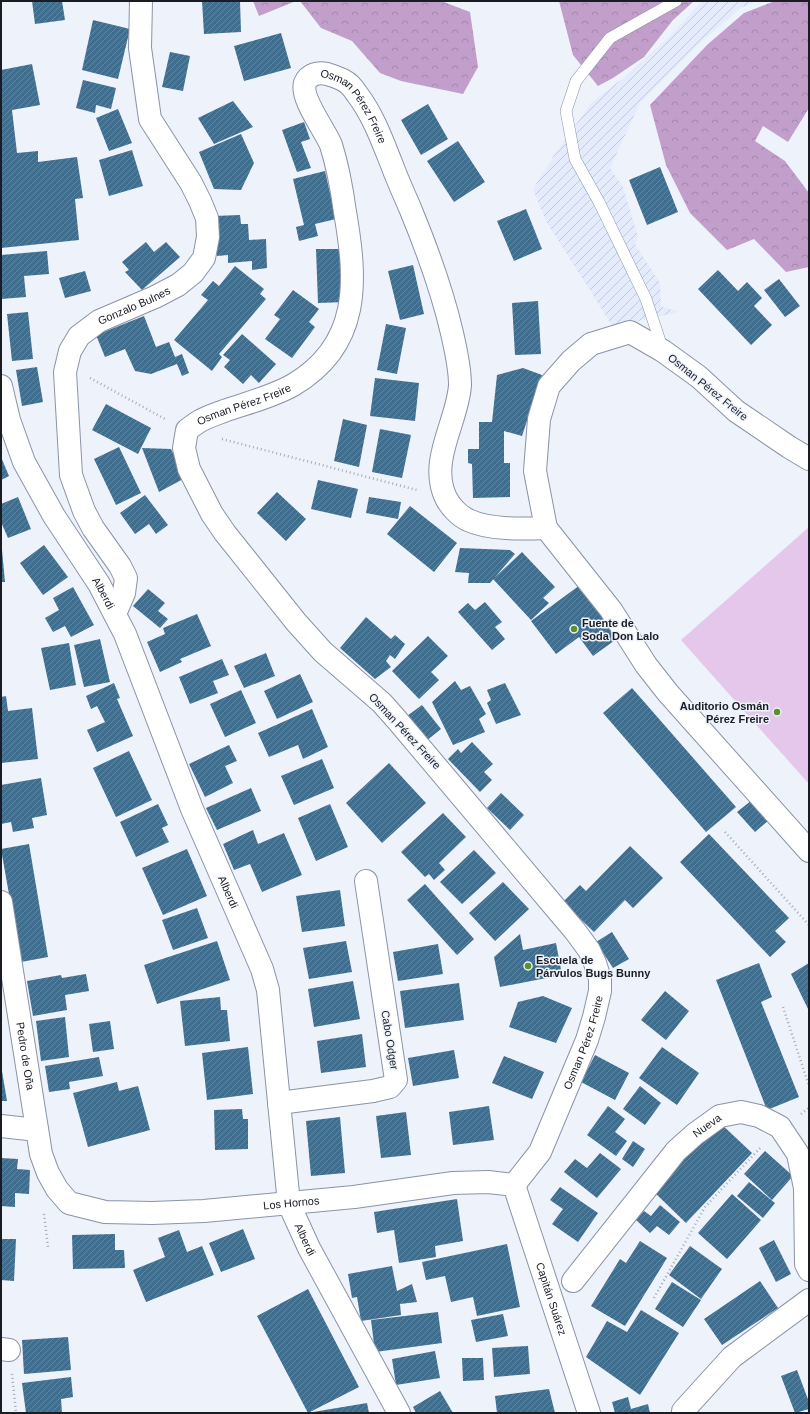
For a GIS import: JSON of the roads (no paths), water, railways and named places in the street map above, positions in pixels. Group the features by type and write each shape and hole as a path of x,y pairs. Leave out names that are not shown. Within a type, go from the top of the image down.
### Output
{"street":[{"name":"Gonzalo Bulnes","path":"115,614 124,593 126,578 120,566 93,528 84,511 71,475 65,372 70,351 78,336 99,321 155,297 178,285 193,273 204,258 208,237 207,218 200,201 191,183 150,119 140,48 141,1"},
{"name":"Osman Pérez Freire","path":"514,1185 540,1152 587,1040 600,991 600,978 595,963 589,950 575,931 433,761 382,703 324,652 296,622 225,533 212,514 189,469 184,448 187,430 201,420 275,394 306,377 336,346 344,329 350,307 352,275 349,231 340,180 330,145 316,115 307,102 304,87 306,80 310,76 321,72 333,76 351,86 364,103 379,132 395,174 411,209 445,303 460,366 458,402 445,442 440,478 446,498 458,514 467,520 510,529 546,528"},
{"name":"Osman Pérez Freire","path":"809,458 789,447 736,411 699,377 663,351 630,332 591,344 571,361 549,386 539,419 535,471 546,528 611,610 646,665 668,693 809,852"},
{"name":"Alberdi","path":"1,386 9,420 24,462 54,516 99,584 124,634 192,809 262,969 268,990 289,1204 309,1248 399,1413"},
{"name":"Cabo Odger","path":"279,1103 373,1091 390,1087 396,1080 366,881"},
{"name":"Pedro de Oña","path":"1,902 4,939 41,1154 48,1173 57,1188 69,1203"},
{"name":"Nueva","path":"573,1281 676,1151 695,1134 720,1116 741,1112 759,1116 780,1127 798,1154 805,1188 806,1264 809,1270"},
{"path":"1,1126 37,1130"},
{"name":"Los Hornos","path":"69,1203 105,1212 204,1212 354,1197 453,1183 488,1182 514,1185"},
{"name":"Capitán Suárez","path":"514,1185 589,1413"},
{"path":"683,1413 683,1411 732,1357 809,1300"}],"lane":[{"path":"663,351 646,299 599,202 575,159 566,111 576,81 610,38 676,1"}],"place":[{"name":"Fuente de Soda Don Lalo","path":"574,629"},
{"name":"Auditorio Osmán Pérez Freire","path":"777,712"},
{"name":"Escuela de Párvulos Bugs Bunny","path":"528,966"}]}
